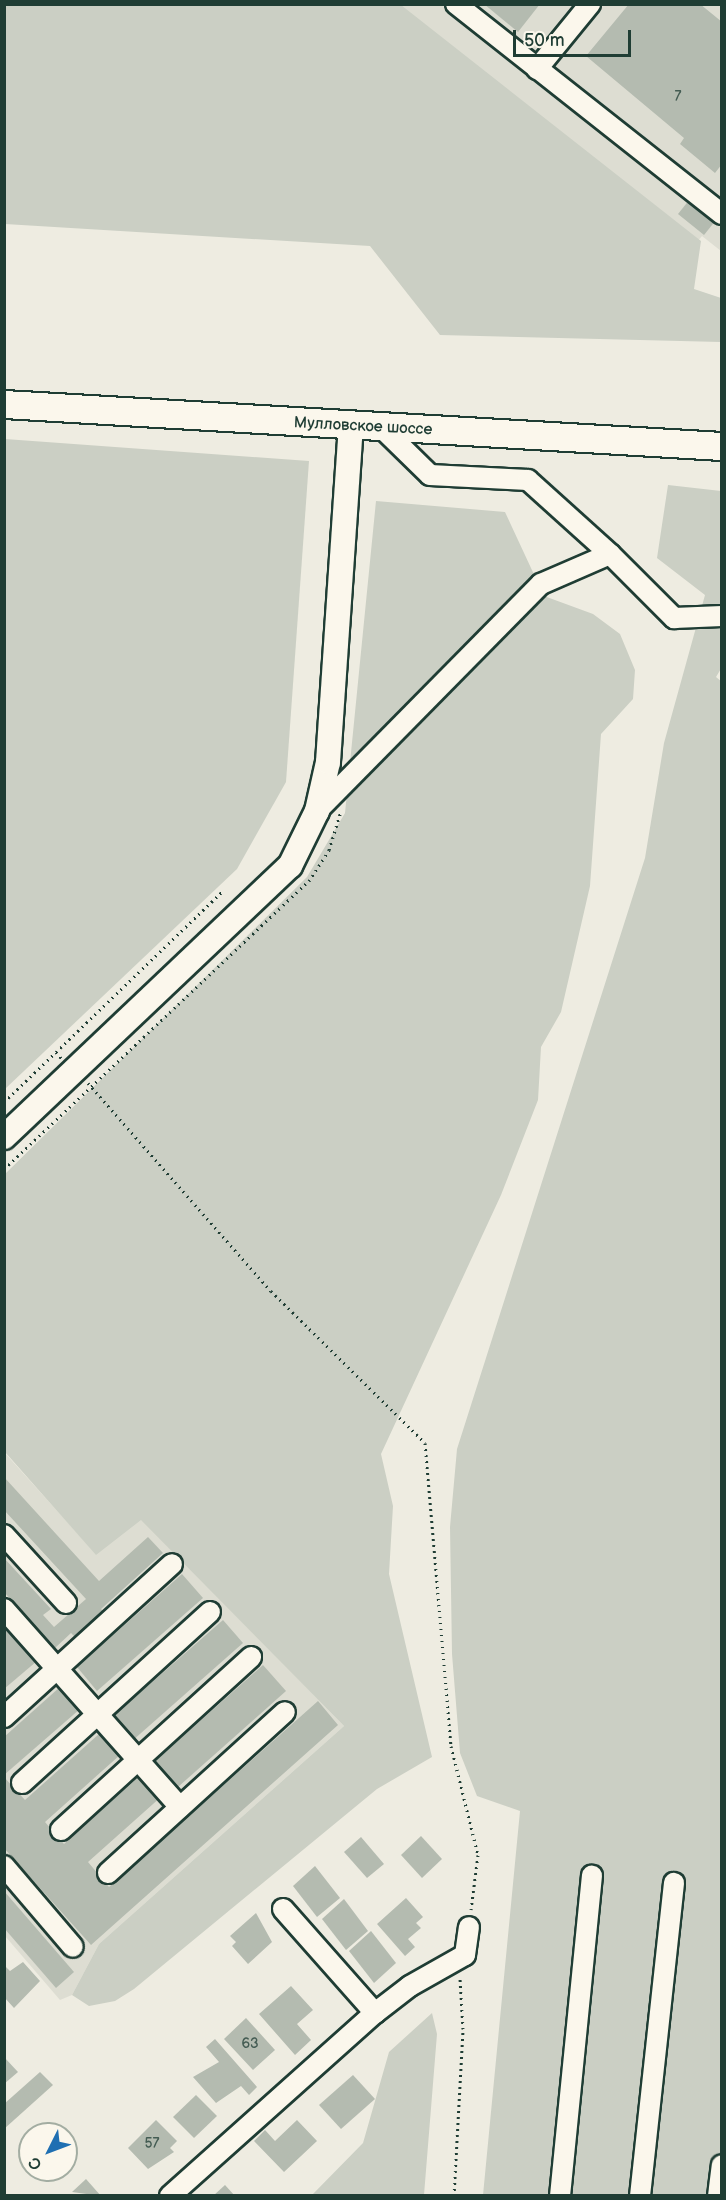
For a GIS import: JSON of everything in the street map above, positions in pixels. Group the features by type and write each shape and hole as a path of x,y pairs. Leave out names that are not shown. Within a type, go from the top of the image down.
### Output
{"highway":[{"name":"Мулловское шоссе","path":"4,404 351,427 722,446"}],"main road":[{"path":"4,1137 290,866 317,811 328,762 351,427"}],"lane":[{"path":"456,4 722,214"},
{"path":"537,69 590,4"},
{"path":"382,428 430,475 528,480 610,554 674,618 722,616"},
{"path":"317,811 541,584 610,554"},
{"path":"4,1535 66,1603"},
{"path":"4,1717 172,1564"},
{"path":"4,1609 180,1808"},
{"path":"22,1783 210,1612"},
{"path":"61,1830 251,1657"},
{"path":"108,1873 285,1712"},
{"path":"4,1866 73,1947"},
{"path":"560,2196 592,1876"},
{"path":"640,2196 674,1883"},
{"path":"283,1909 375,2013"},
{"path":"170,2196 375,2013 410,1986 465,1955 469,1927"},
{"path":"718,2196 722,2165"}],"path":[{"path":"4,1102 223,891"},
{"path":"56,1052 75,1070 271,1291 425,1443 451,1746 478,1856 469,1927"},
{"path":"454,2196 463,2029 459,1962 465,1955"}],"shaded area":[{"path":"4,5 401,5 701,241 694,289 721,298 721,342 440,335 370,246 5,224"},
{"path":"383,5 721,5 721,251 702,236 686,255"},
{"path":"5,439 309,461 286,782 237,869 5,1089"},
{"path":"668,485 721,491 722,667 716,677 722,682 721,2195 483,2195 520,1811 477,1796 460,1753 452,1654 450,1527 457,1449 645,858 664,743 705,595 657,558"},
{"path":"376,501 505,512 544,596 593,614 620,634 635,670 633,699 601,734 590,886 561,1012 541,1047 538,1100 501,1195 381,1454 393,1506 389,1574 432,1757 377,1789 134,1989 115,2001 89,2006 72,1995 99,1944 344,1726 141,1520 96,1555 5,1452 4,1175 307,877 345,813"},
{"path":"4,1452 96,1554 141,1519 344,1726 99,1944 72,1995 60,2000 5,1936"},
{"path":"432,2013 437,2034 424,2195 312,2195 363,2143 389,2052"}],"building":[{"path":"484,4 540,4 518,32"},
{"path":"629,4 700,4 722,22 722,164 715,173 680,144 684,138 586,56"},
{"path":"690,199 716,220 704,235 678,214"},
{"path":"4,1477 99,1581 148,1537 163,1553 101,1609 106,1614 78,1640 71,1633 55,1648 4,1592 4,1558 51,1609 43,1615 54,1627 86,1599 4,1510"},
{"path":"182,1574 203,1598 97,1691 77,1667"},
{"path":"223,1620 243,1643 132,1741 111,1718"},
{"path":"4,1625 37,1661 4,1689"},
{"path":"263,1665 286,1691 178,1787 155,1761"},
{"path":"60,1687 80,1709 4,1775 4,1737"},
{"path":"318,1701 338,1725 91,1945 4,1848 4,1777 25,1800 99,1734 120,1755 45,1822 64,1844 142,1774 162,1796 88,1862 109,1887"},
{"path":"421,1836 442,1859 422,1878 401,1855"},
{"path":"361,1837 384,1864 367,1878 344,1852"},
{"path":"315,1866 340,1898 317,1917 293,1886"},
{"path":"4,1891 74,1972 56,1988 4,1928"},
{"path":"406,1898 423,1917 416,1923 421,1928 408,1939 415,1947 405,1956 377,1924"},
{"path":"344,1899 368,1931 346,1950 322,1919"},
{"path":"256,1913 272,1942 248,1964 232,1946 236,1942 230,1936"},
{"path":"371,1931 396,1963 374,1983 349,1951"},
{"path":"23,1962 40,1981 14,2008 4,1997 4,1965 10,1971"},
{"path":"291,1986 313,2010 297,2024 311,2040 295,2055 259,2014"},
{"path":"246,2018 275,2050 253,2070 224,2039"},
{"path":"215,2039 257,2087 249,2095 241,2086 216,2103 193,2077 219,2062 206,2047"},
{"path":"4,2057 18,2072 4,2084"},
{"path":"40,2072 53,2085 4,2129 4,2104"},
{"path":"353,2075 375,2099 341,2129 319,2105"},
{"path":"196,2095 217,2116 194,2138 173,2117"},
{"path":"156,2120 177,2141 170,2148 174,2152 148,2169 128,2148"},
{"path":"297,2120 317,2141 284,2172 254,2141 265,2130 275,2141"},
{"path":"86,2179 101,2196 72,2192"},
{"path":"225,2185 235,2196 213,2196"}]}
